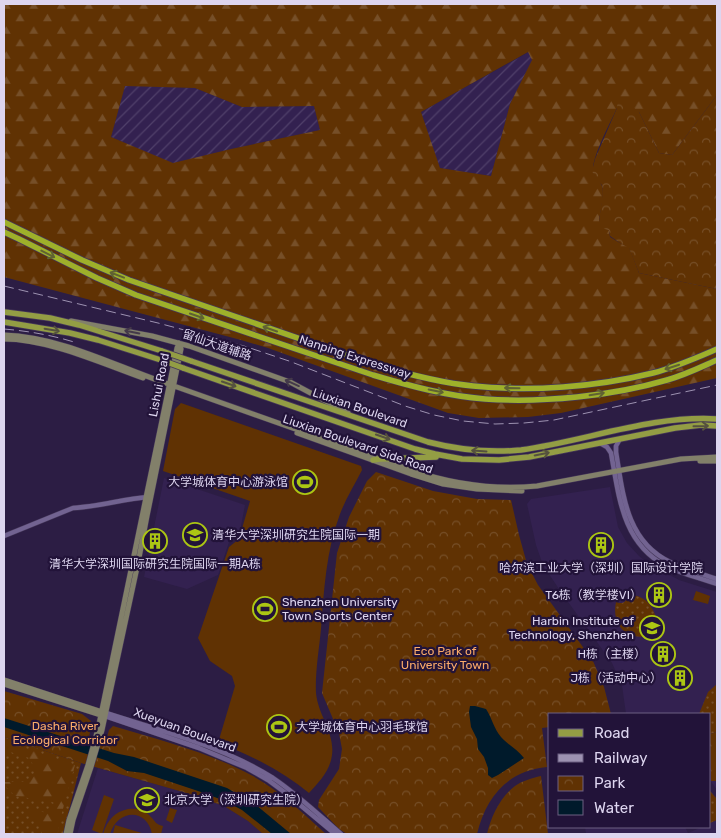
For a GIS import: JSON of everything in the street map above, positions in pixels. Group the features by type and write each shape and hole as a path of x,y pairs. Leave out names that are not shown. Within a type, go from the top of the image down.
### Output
{"highway":[{"name":"Nanping Expressway","path":"4,222 82,260 130,280 376,365 447,382 471,386 516,388 586,384 654,373 717,349"},
{"name":"Nanping Expressway","path":"4,232 136,295 373,375 454,395 507,400 588,395 669,380 717,360"}],"main road":[{"name":"Liuxian Boulevard","path":"4,312 50,318 99,331 367,422 441,446 465,450 493,452 528,449 655,423 717,419"},
{"name":"留仙大道辅路","path":"50,318 96,325 179,343 290,382 367,422"},
{"name":"Liuxian Boulevard","path":"4,322 88,338 164,361 415,449 448,457 474,460 529,457 675,428 717,426"},
{"name":"Liuxian Boulevard Side Road","path":"4,337 62,349 443,484 466,488 516,491 539,489 617,472 682,462 717,459"},
{"path":"4,337 41,340 72,348 172,387"},
{"name":"Lishui Road","path":"70,834 100,730 138,563 149,497 181,349 179,343"},
{"path":"376,460 448,457"},
{"name":"Xueyuan Boulevard","path":"4,680 103,714"},
{"name":"Xueyuan Boulevard","path":"4,684 103,714"},
{"name":"Lishui Road","path":"66,834 71,813 90,766"}],"street":[{"path":"620,439 616,449 620,501 625,519 634,537 658,561 671,568 717,584"},
{"path":"600,443 609,449 629,515 644,542 669,562 717,579"},
{"path":"4,536 73,508 149,497"},
{"name":"Xueyuan Boulevard","path":"103,714 199,748 247,768 288,794 334,834"},
{"name":"Xueyuan Boulevard","path":"103,714 209,747 250,765 292,792 340,834"}],"shaded area":[{"path":"529,52 533,60 510,104 491,176 439,168 421,112"},
{"path":"125,85 195,88 242,107 314,106 320,130 231,149 173,164 111,137"},
{"name":"清华大学深圳研究生院国际一期","path":"164,478 245,505 240,531 235,539 229,542 218,575 187,589 144,577"},
{"name":"Harbin Institute of Technology, Shenzhen","path":"610,487 618,527 627,543 639,556 649,564 679,580 717,592 717,790 711,781 711,713 626,713 622,685 612,663 543,565 536,545 527,504 531,499"},
{"name":"北京大学（深圳研究生院）","path":"98,768 190,794 224,806 248,821 263,834 77,834"},
{"path":"717,820 717,834 586,834 585,828 686,828 688,833 700,828 711,828 711,823"}],"green space":[{"path":"4,4 717,4 717,95 672,155 659,153 639,112 617,108 599,148 593,164 593,170 603,189 599,221 609,231 610,237 629,247 639,273 717,289 717,378 561,413 528,417 479,418 448,413 268,348 4,277","holes":["528,52 532,60 510,104 491,176 440,168 421,112","125,86 195,88 242,107 314,106 320,130 173,163 111,137"]},
{"path":"618,95 639,112 659,153 672,155 717,95 717,289 639,273 629,248 610,236 609,231 601,227 599,221 603,191 602,185 592,171 595,159 617,108"},
{"name":"Shenzhen University Town Sports Center","path":"181,403 361,466 362,470 335,528 329,556 316,693 317,701 331,739 332,755 326,771 309,793 266,764 218,743 235,686 232,676 210,661 198,638 229,547 239,539 250,501 163,471 175,409"},
{"name":"Eco Park of University Town","path":"376,472 433,491 477,499 511,500 527,564 538,585 593,661 604,687 611,713 548,713 548,727 542,728 547,767 520,774 500,788 486,808 477,834 347,834 339,829 318,807 319,800 339,769 342,749 339,733 322,693 337,553 349,517 367,481"},
{"path":"696,591 710,596 708,604 693,600"},
{"path":"627,594 642,598 653,610 656,622 654,631 647,636 638,637 628,634 621,627 616,617 616,602 624,602 627,599"},
{"path":"717,684 717,732 711,734 711,713 699,713 708,692"},
{"name":"Dasha River Ecological Corridor","path":"4,691 82,714 91,721 89,737 106,741 109,730 113,726 183,747 235,767 271,788 326,834 263,834 248,821 224,806 190,794 81,763 4,737"},
{"path":"717,732 717,781 711,781 711,734"},
{"path":"4,737 81,763 63,834 4,834"},
{"path":"4,741 75,765 58,832 53,834 42,833 38,823 31,818 31,809 47,813 56,809 56,804 48,800 15,796 4,785 4,782 30,782 36,770 29,758 4,750"},
{"path":"541,776 548,834 487,834 497,808 505,796 515,786"},
{"path":"711,792 717,799 717,820 711,823"},
{"path":"104,795 114,799 102,834 92,830"},
{"path":"170,808 177,810 172,823 166,820"},
{"path":"128,809 138,809 149,815 157,824 163,826 161,834 152,834 144,820 139,816 132,815 125,816 119,820 110,834 103,834 112,818 119,812"},
{"path":"115,825 145,834 113,834"}],"water":[{"path":"470,706 486,709 501,737 524,758 492,778 488,775 488,768 484,757 478,749 477,739 471,727"},
{"path":"4,718 114,753 134,757 227,788 256,805 291,834 272,834 242,810 204,793 144,773 127,771 108,761 4,727"}],"railway":[{"path":"4,286 244,346 289,361 405,406 463,421 495,424 554,420 717,385"},
{"path":"4,329 57,337 74,342"}],"place":[{"name":"大学城体育中心游泳馆","path":"305,482"},
{"name":"清华大学深圳研究生院国际一期","path":"195,535"},
{"name":"清华大学深圳国际研究生院国际一期A栋","path":"155,541"},
{"name":"哈尔滨工业大学（深圳）国际设计学院","path":"601,545"},
{"name":"T6栋（教学楼VI）","path":"659,595"},
{"name":"Shenzhen University Town Sports Center","path":"265,609"},
{"name":"Harbin Institute of Technology, Shenzhen","path":"652,628"},
{"name":"H栋（主楼）","path":"663,654"},
{"name":"J栋（活动中心）","path":"680,678"},
{"name":"大学城体育中心羽毛球馆","path":"279,727"},
{"name":"北京大学（深圳研究生院）","path":"147,800"}]}
